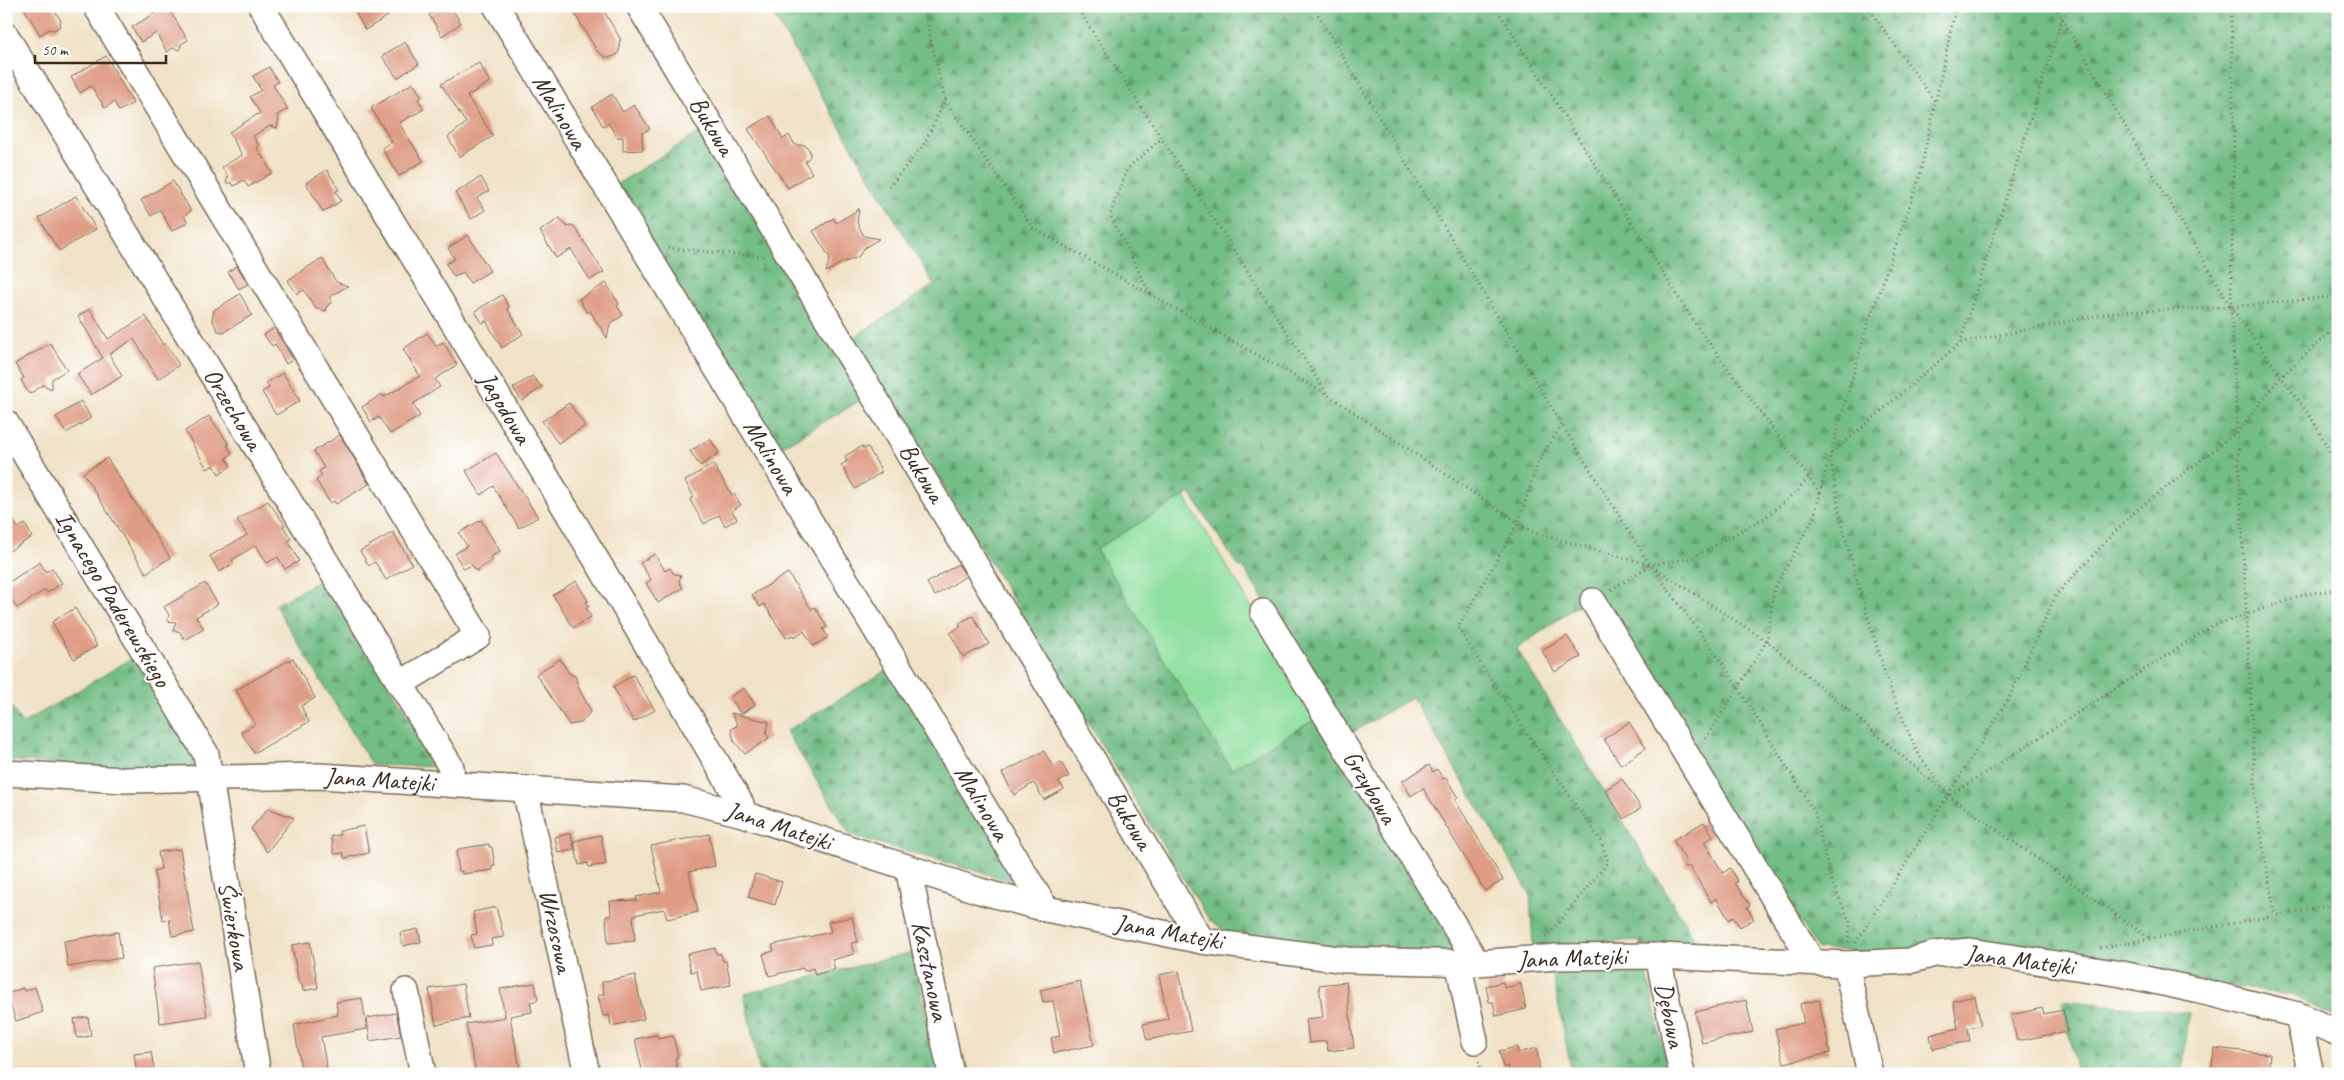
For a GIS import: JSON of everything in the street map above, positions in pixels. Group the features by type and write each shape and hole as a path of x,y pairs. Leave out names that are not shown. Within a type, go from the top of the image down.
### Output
{"street":[{"path":"96,6 478,636 400,684"},
{"name":"Jagodowa","path":"261,6 420,266 678,697 741,804 743,814"},
{"name":"Malinowa","path":"496,6 1046,909"},
{"name":"Bukowa","path":"639,6 1202,941"},
{"name":"Orzechowa","path":"6,36 451,767 452,784"},
{"name":"Ignacego Paderewskiego","path":"6,423 206,754 209,778"},
{"path":"1593,601 1812,961"},
{"name":"Grzybowa","path":"1263,612 1468,962 1475,1041"},
{"name":"Jana Matejki","path":"6,773 124,780 320,776 683,799 743,814 980,891 1046,909 1202,941 1346,960 1468,962 1658,956 1812,961 1846,964 1909,961 1935,954 1970,951 2122,974 2298,1015 2338,1033"},
{"name":"Świerkowa","path":"209,778 258,1074"},
{"name":"Wrzosowa","path":"525,789 587,1074"},
{"name":"Kasztanowa","path":"908,868 951,1074"},
{"name":"Dębowa","path":"1658,956 1682,1074"},
{"path":"1846,964 1870,1074"},
{"path":"406,991 423,1074"},
{"path":"2298,1015 2311,1074"}],"path":[{"path":"923,6 944,100 1033,228 1328,395 1532,532 1650,565 1767,641 1948,796 2149,938"},
{"path":"1076,6 1328,395"},
{"path":"1313,6 1562,425 1650,565 1724,665 1814,811 1831,880 1850,922 1846,964"},
{"path":"1495,6 1696,325 1820,494"},
{"path":"1867,6 1936,103"},
{"path":"1691,762 1767,641 1774,589 1814,517 1868,324 1919,179 1956,6"},
{"path":"2055,6 2231,307 2280,378 2313,421 2338,466"},
{"path":"1960,343 2062,19 2071,6"},
{"path":"2231,6 2234,149 2231,307 2239,430 2256,806 2274,916"},
{"path":"889,187 924,144 944,100"},
{"path":"1151,294 1110,215 1127,169 1162,138"},
{"path":"642,245 793,259"},
{"path":"1830,455 1960,343 2115,312 2231,307 2338,296"},
{"path":"1846,964 1857,942 2010,696 2056,595 2132,514 2239,430 2280,378 2338,325"},
{"path":"1528,959 1608,862 1601,841 1492,682 1458,627 1518,523 1538,462 1562,425"},
{"path":"1830,455 1840,516 1858,585 1890,689 1918,754 1948,796"},
{"path":"1593,601 1650,565 1692,558 1766,517 1798,490 1808,478"},
{"path":"1948,796 2212,626 2307,594 2338,589"},
{"path":"2095,949 2338,904"}],"green space":[{"path":"768,6 2338,6 2338,1019 2296,996 2207,983 2108,959 1979,941 1907,954 1818,949 1584,601 1517,649 1702,951 1640,946 1640,940 1533,947 1530,894 1412,697 1347,736 1243,567 1239,568 1190,493 1096,549 1231,769 1319,717 1461,952 1332,949 1227,932 1210,921 853,338 934,285"},
{"path":"706,128 868,396 778,449 617,184"},
{"path":"1184,496 1319,717 1231,769 1096,549"},
{"path":"325,577 440,767 372,765 275,605"},
{"path":"134,657 193,758 196,767 128,769 6,760 6,698 22,724"},
{"path":"889,669 1021,884 850,835 786,731"},
{"path":"913,952 939,1074 760,1074 744,994"},
{"path":"1645,963 1668,1074 1572,1074 1551,967"},
{"path":"2062,1000 2189,1013 2183,1066 2185,1074 2077,1074"}],"building":[{"path":"23,6 52,6 61,21 59,27 54,30 49,29 40,35"},
{"path":"167,6 188,40 181,44 180,50 173,48 167,52 156,33 141,42 132,27"},
{"path":"352,6 382,6 388,16 365,30"},
{"path":"443,6 450,6 461,23 442,36 429,15"},
{"path":"570,6 601,6 621,40 619,41 618,54 612,57 605,57 597,51"},
{"path":"405,42 419,64 397,78 382,56"},
{"path":"106,56 133,103 119,111 114,102 105,108 91,86 80,93 71,77"},
{"path":"479,63 490,82 467,96 493,136 459,157 448,137 466,123 441,84"},
{"path":"269,67 278,82 273,85 288,109 277,115 279,118 277,128 270,126 253,136 259,146 257,148 272,173 248,187 244,180 234,186 232,183 226,183 228,177 222,167 242,155 229,132 260,113 250,97 261,90 253,76"},
{"path":"413,83 422,97 418,99 424,109 399,123 423,161 399,176 382,148 392,142 371,108"},
{"path":"612,94 623,112 634,105 650,129 642,133 643,150 623,151 623,137 617,137 608,123 603,126 592,107"},
{"path":"770,116 783,139 789,135 795,145 805,145 810,151 810,156 805,162 812,173 788,188 748,129"},
{"path":"327,170 339,190 336,191 341,201 323,212 306,183"},
{"path":"481,177 489,191 477,198 485,210 471,219 455,193"},
{"path":"173,181 191,211 184,216 188,222 172,231 160,210 151,216 141,200"},
{"path":"76,196 96,229 59,251 39,218"},
{"path":"859,209 857,223 864,236 879,239 864,248 858,257 826,272 830,258 813,231 834,218 836,223"},
{"path":"560,218 567,227 573,225 604,272 590,280 571,249 556,258 540,231"},
{"path":"468,235 490,271 470,283 463,272 454,277 446,264 455,259 448,248"},
{"path":"322,258 336,282 348,286 329,297 332,302 327,306 326,311 316,309 304,290 297,294 288,280"},
{"path":"237,266 248,284 239,289 228,272"},
{"path":"606,283 619,304 617,306 623,315 610,324 607,338 590,311 587,313 579,299"},
{"path":"240,294 252,315 224,332 218,331 212,319 214,310"},
{"path":"502,295 509,307 507,308 523,334 502,348 486,321 482,323 475,311"},
{"path":"90,309 108,339 146,316 163,345 165,343 179,365 158,379 134,339 109,354 122,376 91,395 77,374 103,358 78,316"},
{"path":"274,328 293,359 286,364 275,344 272,346 264,335"},
{"path":"427,333 436,346 443,342 457,365 435,379 440,387 413,404 420,416 390,434 379,417 371,422 362,407 382,394 384,397 420,376 403,349"},
{"path":"50,343 67,370 52,379 52,389 43,385 29,394 21,380 24,378 15,364"},
{"path":"283,373 300,401 276,415 262,392 269,388 266,383"},
{"path":"532,376 542,387 522,401 513,388"},
{"path":"81,401 91,418 66,433 56,417"},
{"path":"569,403 585,426 558,443 542,421"},
{"path":"209,416 229,444 227,445 232,454 226,458 231,466 219,474 214,465 207,469 185,431"},
{"path":"340,435 369,484 336,504 334,501 330,503 316,480 322,476 319,471 324,468 314,451"},
{"path":"710,439 719,453 700,466 690,451"},
{"path":"862,446 863,449 868,447 882,472 855,489 841,465 847,461 845,456"},
{"path":"496,453 538,517 519,528 493,486 481,495 466,471"},
{"path":"107,458 170,558 146,573 83,473"},
{"path":"713,464 732,495 734,494 741,505 732,511 737,519 725,526 719,515 704,524 690,500 694,497 685,481"},
{"path":"268,501 285,525 283,526 291,539 288,541 299,561 285,569 278,557 267,563 256,545 232,560 234,563 219,572 210,556 247,535 237,520"},
{"path":"6,508 18,528 25,524 32,537 6,553"},
{"path":"481,520 500,551 491,557 493,560 476,571 472,565 464,569 455,554 467,546 459,533"},
{"path":"393,532 412,564 386,580 375,562 369,566 360,551"},
{"path":"655,554 665,571 670,568 674,574 681,575 679,582 683,588 658,603 646,583 651,580 640,563"},
{"path":"40,562 46,572 52,568 62,583 47,593 45,590 17,608 11,599 6,602 6,584"},
{"path":"958,564 966,576 935,596 927,583"},
{"path":"788,573 811,609 815,607 827,627 823,629 828,637 813,646 804,631 794,637 792,635 786,638 764,604 760,607 752,595"},
{"path":"576,581 588,601 586,602 589,606 586,608 591,617 573,628 553,595"},
{"path":"205,583 218,604 196,617 204,629 185,640 179,631 173,631 176,622 167,621 169,615 164,607"},
{"path":"75,608 97,646 74,659 52,622"},
{"path":"973,616 989,644 963,657 950,633 961,626 959,623"},
{"path":"1567,636 1581,657 1555,672 1542,651"},
{"path":"293,658 315,698 301,706 309,722 254,753 241,732 255,724 236,690"},
{"path":"560,659 569,673 576,677 578,687 591,711 581,723 569,725 536,674"},
{"path":"633,675 655,710 634,722 613,687"},
{"path":"744,688 755,705 741,714 730,697"},
{"path":"731,713 769,722 766,734 769,738 745,754 734,741 731,729 738,725"},
{"path":"1629,722 1646,748 1621,765 1604,739"},
{"path":"1044,751 1053,767 1061,762 1069,776 1059,782 1064,789 1044,800 1034,783 1014,795 1002,773"},
{"path":"1429,765 1433,772 1437,769 1443,779 1446,778 1458,798 1455,800 1503,880 1485,891 1423,788 1411,796 1402,781"},
{"path":"1622,779 1641,808 1624,819 1605,790"},
{"path":"268,808 294,818 267,852 251,829"},
{"path":"1704,822 1713,836 1704,842 1723,873 1730,868 1738,881 1735,883 1750,905 1747,907 1754,919 1740,927 1733,917 1729,920 1716,898 1711,902 1690,867 1684,866 1686,861 1673,840"},
{"path":"364,826 369,853 344,858 343,853 334,854 331,836 340,835 339,831"},
{"path":"571,833 574,850 558,853 555,837"},
{"path":"709,834 715,866 689,872 698,912 667,919 664,909 633,916 635,941 608,943 606,916 611,916 610,901 637,900 636,897 661,892 651,846"},
{"path":"601,835 606,864 589,867 588,863 579,865 574,841"},
{"path":"489,844 489,847 492,847 495,866 492,866 493,870 462,874 462,871 459,871 456,852 459,851 458,849"},
{"path":"180,849 194,932 172,936 169,919 163,920 154,871 161,869 158,852"},
{"path":"755,874 782,882 775,905 748,897"},
{"path":"496,907 504,937 491,939 492,945 474,948 471,935 477,934 473,912"},
{"path":"852,917 858,942 851,943 854,954 832,960 835,969 815,975 813,968 804,971 803,968 769,976 763,954 774,951 772,945 831,932 828,922"},
{"path":"418,929 421,942 403,946 400,933"},
{"path":"118,932 122,958 68,967 64,941"},
{"path":"310,942 318,988 303,991 302,984 299,984 292,945"},
{"path":"715,948 716,954 721,954 723,961 726,961 731,985 701,991 697,971 691,972 687,954"},
{"path":"198,961 207,1016 160,1023 152,968"},
{"path":"1179,971 1191,1031 1147,1040 1143,1024 1168,1019 1159,975"},
{"path":"635,975 644,1019 611,1026 609,1015 603,1016 598,995 604,994 602,982"},
{"path":"1080,981 1094,1045 1054,1053 1051,1038 1060,1036 1053,1001 1043,1002 1040,990"},
{"path":"1346,982 1354,1048 1328,1051 1326,1041 1309,1043 1306,1019 1323,1017 1319,985"},
{"path":"1503,982 1504,988 1521,984 1526,1009 1496,1016 1493,1002 1489,1002 1486,986"},
{"path":"535,983 538,1000 530,1002 532,1012 510,1016 521,1074 476,1074 466,1024 505,1017 500,989"},
{"path":"463,984 469,1018 436,1025 429,989"},
{"path":"35,987 43,1012 16,1021 7,994 23,988 24,991"},
{"path":"1975,996 1981,1025 1968,1028 1970,1041 1933,1049 1930,1035 1958,1028 1953,1001"},
{"path":"362,998 367,1029 321,1037 327,1070 302,1074 294,1025 338,1015 336,1002"},
{"path":"1746,1000 1753,1032 1702,1043 1695,1012"},
{"path":"1819,1000 1830,1053 1784,1063 1775,1029 1804,1023 1800,1004"},
{"path":"2042,1008 2044,1014 2063,1010 2068,1031 2017,1041 2011,1015"},
{"path":"396,1013 401,1036 370,1041 367,1018"},
{"path":"88,1017 91,1036 77,1038 74,1019"},
{"path":"657,1035 658,1039 673,1036 678,1057 675,1058 678,1074 643,1074 635,1039"},
{"path":"1517,1047 1518,1053 1537,1048 1540,1074 1510,1074 1508,1066 1503,1067 1499,1051"},
{"path":"2214,1048 2270,1054 2268,1074 2211,1074"},
{"path":"151,1052 155,1074 137,1074 134,1054"}]}
